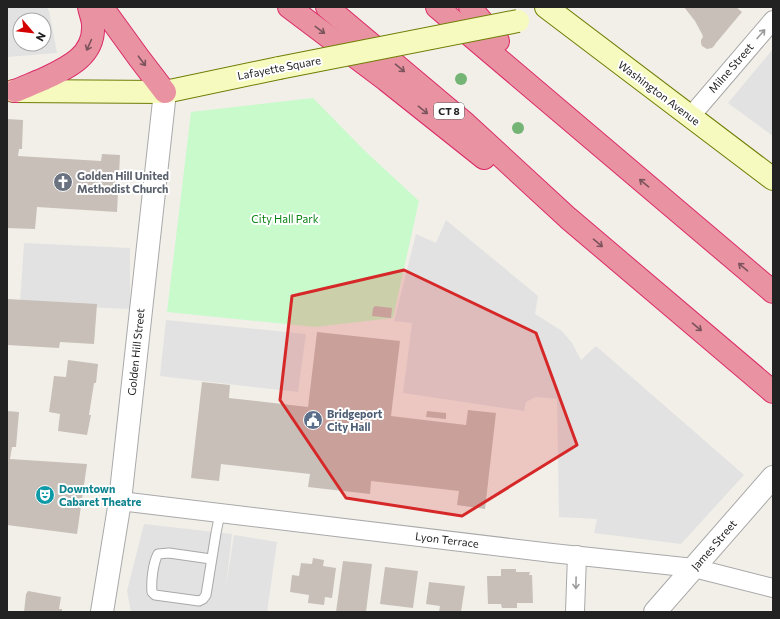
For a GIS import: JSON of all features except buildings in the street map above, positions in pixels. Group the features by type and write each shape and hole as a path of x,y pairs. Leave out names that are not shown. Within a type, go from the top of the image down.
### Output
{"highway":[{"path":"11,91 69,67 85,53 93,35 93,25 88,7"},
{"path":"102,7 165,92"},
{"path":"289,7 386,80 505,175 568,218"},
{"name":"CT 8","path":"327,7 466,124 568,218 773,392"},
{"path":"437,7 773,292"},
{"path":"470,7 549,102"}],"main road":[{"name":"Lafayette Square","path":"11,91 165,92 518,21 546,7"},
{"name":"Washington Avenue","path":"546,7 773,179"}],"street":[{"name":"Milne Street","path":"690,117 773,20"},
{"name":"Golden Hill Street","path":"102,612 120,501 165,92"},
{"name":"James Street","path":"655,612 773,477"},
{"name":"Lyon Terrace","path":"120,501 536,551 694,568 773,588"},
{"path":"575,612 576,555"}],"lane":[{"path":"211,559 169,553 158,554 152,583 152,592 155,595 199,601 203,599 206,595 220,513"}],"highlighted area":[{"path":"404,270 536,333 577,445 462,516 346,498 280,400 292,296"}],"green space":[{"name":"City Hall Park","path":"313,98 365,151 419,201 393,318 315,327 167,312 191,112"}],"shaded area":[{"path":"7,7 47,7 49,12 12,12 12,52 52,52 52,27 57,53 7,57"},
{"path":"773,49 773,136 728,103"},
{"path":"446,220 538,296 535,314 562,331 572,343 581,360 596,346 744,475 681,544 594,533 597,519 559,517 557,399 536,397 526,402 524,411 403,393 412,323 394,321 416,234 436,243"},
{"path":"24,243 130,248 130,309 20,304"},
{"path":"166,320 306,334 298,392 160,376"},
{"path":"144,524 232,534 226,588 234,535 277,542 267,612 131,612 127,591"}],"place":[{"name":"Golden Hill United Methodist Church","path":"63,182"},
{"name":"Bridgeport City Hall","path":"313,420"},
{"name":"Downtown Cabaret Theatre","path":"45,495"}]}
